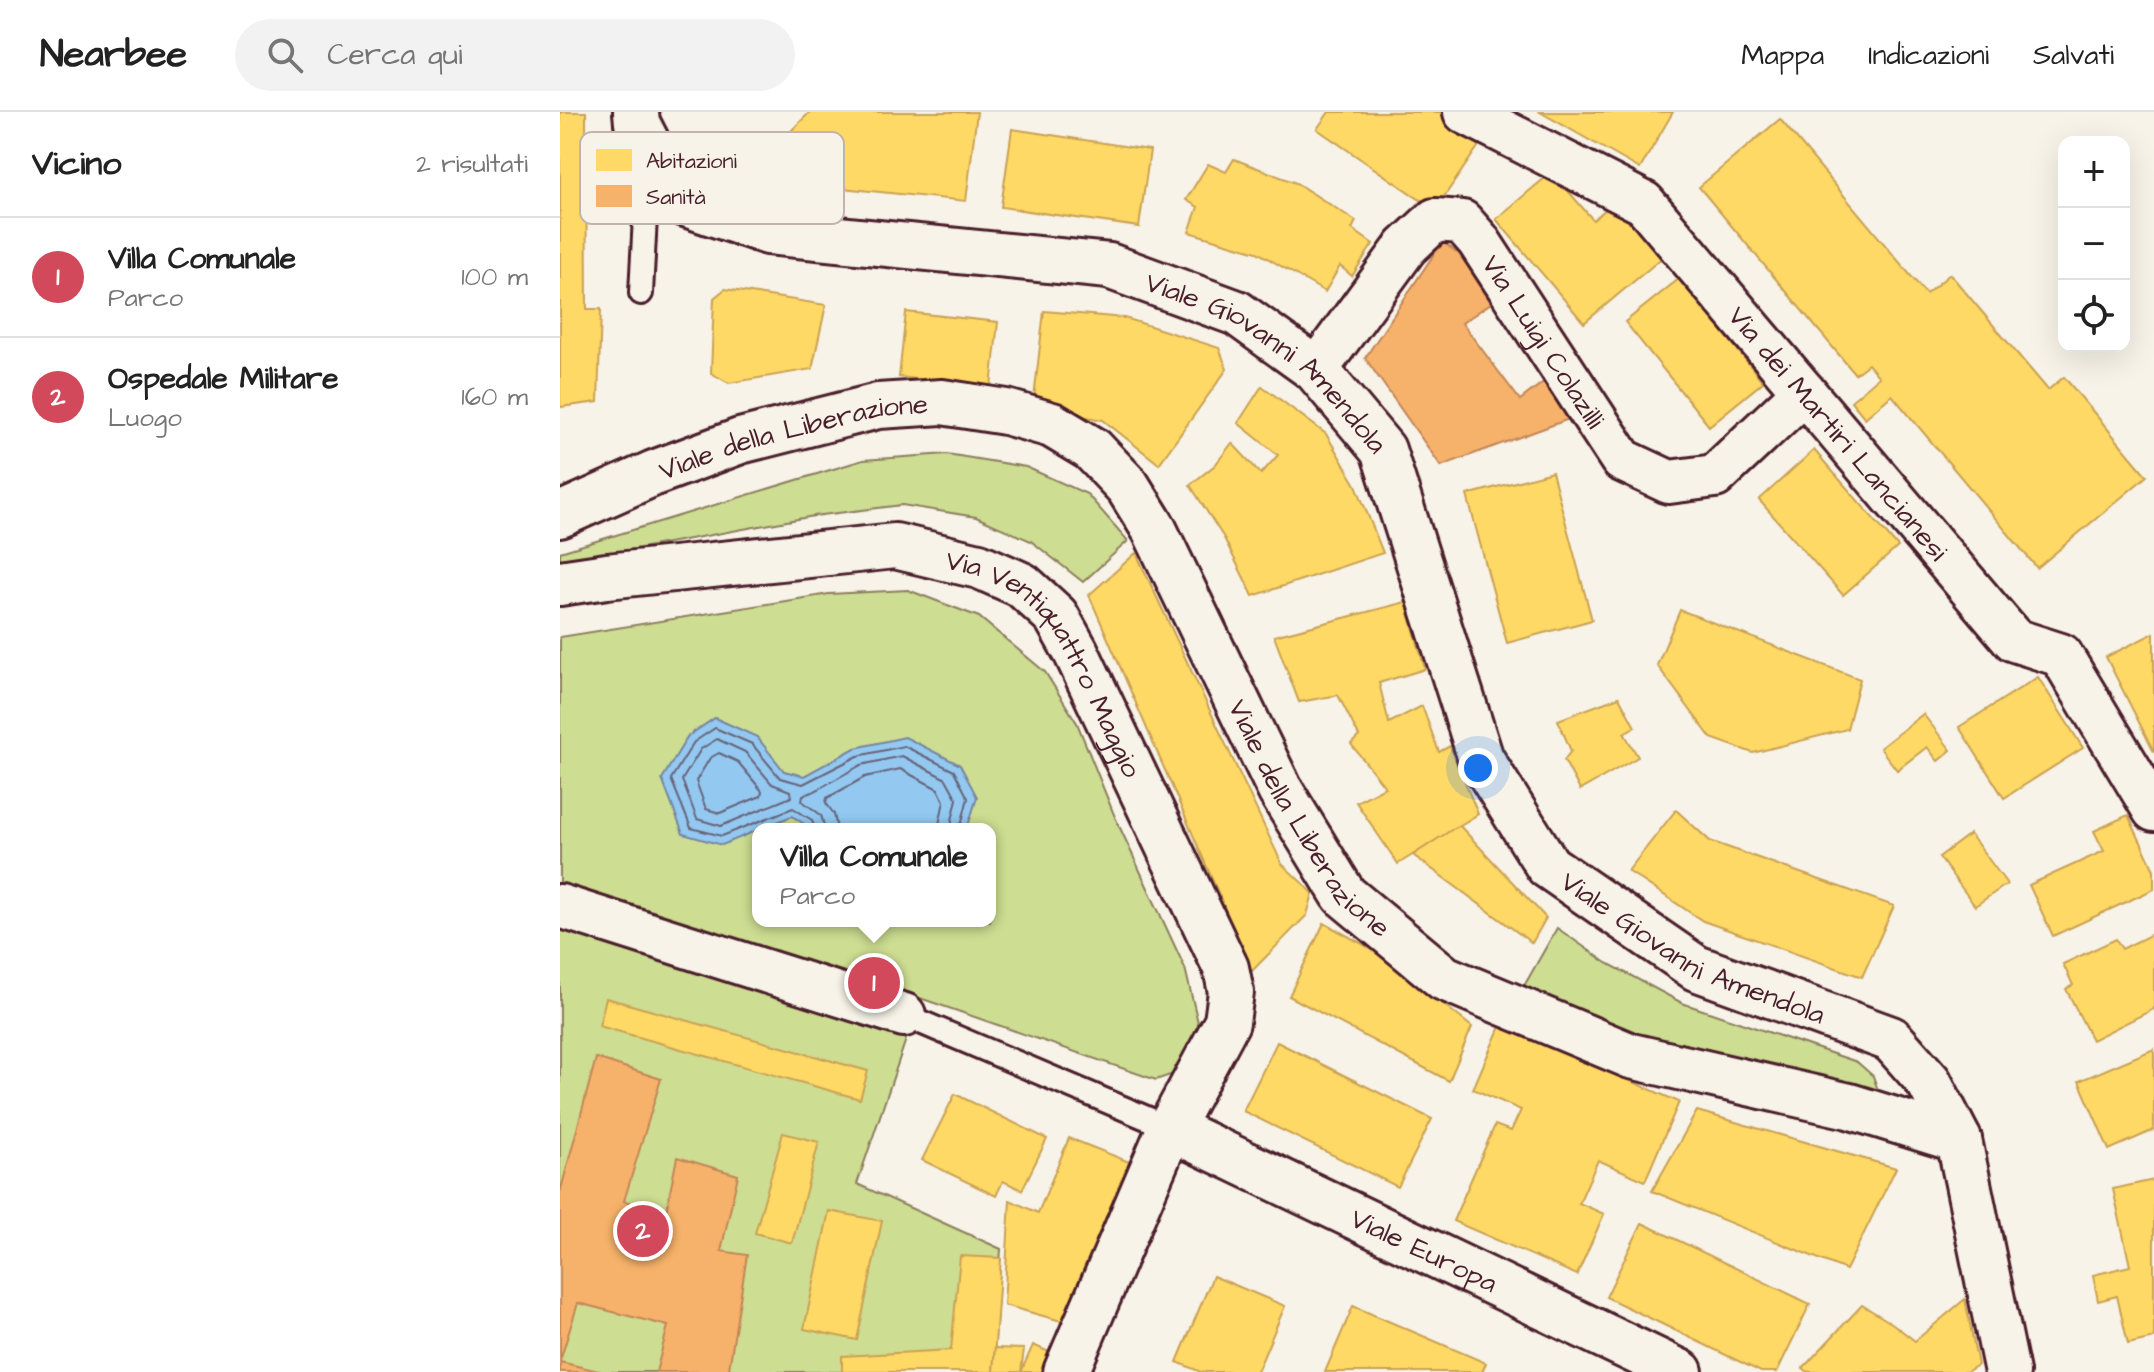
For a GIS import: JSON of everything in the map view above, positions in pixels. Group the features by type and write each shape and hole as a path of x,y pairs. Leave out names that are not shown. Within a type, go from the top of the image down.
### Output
{"street":[{"name":"Via dei Martiri Lancianesi","path":"1465,112 1644,203 2014,640 2061,655 2154,810"},
{"name":"Via Luigi Colazilli","path":"1316,370 1406,247 1435,220 1462,222 1478,240 1622,460 1669,482 1715,476 1804,392"},
{"name":"Viale Giovanni Amendola","path":"745,224 768,232 1109,266 1237,313 1316,370 1383,450 1481,759 1548,866 1696,968 1891,1039 1929,1082 1959,1140"},
{"name":"Viale della Liberazione","path":"560,515 654,473 740,441 878,406 942,402 1006,412 1052,425 1092,449 1128,487 1148,518 1280,790 1344,895 1444,978 1631,1056 1849,1106 1959,1140"},
{"name":"Via Ventiquattro Maggio","path":"560,583 895,546 979,566 1022,585 1056,616 1226,968 1231,992 1227,1022 1170,1128 1066,1372"},
{"path":"560,906 904,1015"},
{"name":"Viale Europa","path":"1170,1128 1680,1372"},
{"path":"1959,1140 2007,1372"}],"lane":[{"path":"641,293 642,224"},
{"path":"904,1015 1170,1128"}],"green space":[{"path":"947,454 1026,467 1087,494 1128,541 1083,582 1031,541 976,517 902,505 814,516 560,563 560,552 863,460"},
{"path":"908,590 979,617 1045,672 1077,723 1115,817 1185,968 1200,1031 1182,1071 1156,1080 920,998 857,1184 1001,1249 993,1372 560,1372 560,637 829,594"},
{"path":"1557,928 1607,963 1682,1003 1857,1062 1873,1076 1879,1093 1639,1036 1524,986"}],"water":[{"path":"715,718 757,737 784,771 804,776 855,748 905,737 960,765 977,797 969,823 803,823 792,816 775,823 752,823 752,833 722,845 683,834 662,779 688,736"}],"building: Abitazioni":[{"path":"560,112 586,112 586,132 580,132 580,224 587,224 587,309 601,309 598,402 560,407"},
{"path":"810,112 977,112 966,201 844,188 844,132 790,132"},
{"path":"1329,112 1446,112 1484,138 1435,210 1317,129"},
{"path":"1540,112 1673,112 1640,169"},
{"path":"1780,119 1926,294 1950,274 2048,390 2064,377 2147,476 2037,568 1892,395 1865,418 1851,401 1879,377 1868,364 1855,374 1699,187"},
{"path":"1012,129 1150,150 1139,227 1001,207"},
{"path":"1234,159 1296,183 1356,221 1352,229 1373,244 1352,276 1340,266 1325,292 1257,252 1189,232 1198,207 1186,200 1208,164 1226,172"},
{"path":"1552,172 1593,220 1613,203 1630,223 1644,211 1675,247 1584,323 1496,219"},
{"path":"1680,278 1763,382 1709,426 1625,322"},
{"path":"725,289 826,305 812,369 729,383 711,373 714,298"},
{"path":"1044,311 1125,318 1219,348 1227,369 1159,464 1103,420 1033,407"},
{"path":"906,312 998,322 991,387 899,377"},
{"path":"1262,386 1326,434 1356,485 1383,553 1253,596 1224,538 1190,485 1215,465 1232,443 1261,474 1278,455 1238,423"},
{"path":"1814,450 1898,547 1843,595 1759,500"},
{"path":"1552,472 1592,620 1507,643 1467,495"},
{"path":"1136,553 1282,864 1313,893 1307,915 1252,971 1089,595"},
{"path":"1406,602 1425,669 1379,683 1389,723 1422,706 1439,752 1450,746 1478,814 1398,864 1356,802 1385,787 1351,744 1359,736 1338,695 1299,702 1274,636"},
{"path":"1680,610 1860,679 1847,729 1753,753 1711,738 1657,665"},
{"path":"2154,633 2154,752 2106,657"},
{"path":"2038,677 2083,748 2004,798 1959,727"},
{"path":"1619,697 1635,727 1624,733 1638,757 1580,790 1564,760 1571,751 1558,720"},
{"path":"1923,714 1951,750 1938,761 1927,747 1897,770 1880,748"},
{"path":"1676,810 1710,841 1894,906 1862,977 1703,921 1628,871"},
{"path":"2128,815 2154,870 2154,889 2053,936 2029,885 2104,851 2094,831"},
{"path":"1459,825 1546,918 1532,943 1413,855"},
{"path":"1970,834 2007,884 1975,906 1939,857"},
{"path":"1324,923 1381,954 1472,1027 1449,1081 1289,996"},
{"path":"2154,933 2154,1009 2092,1040 2066,989 2073,985 2063,964 2116,939 2122,949"},
{"path":"606,998 868,1071 860,1099 599,1026"},
{"path":"1501,1024 1679,1102 1645,1181 1598,1160 1579,1203 1604,1214 1577,1275 1453,1221 1495,1125 1511,1131 1521,1110 1473,1089"},
{"path":"1277,1042 1432,1119 1398,1187 1243,1111"},
{"path":"2154,1049 2154,1130 2109,1150 2079,1081"},
{"path":"955,1094 1047,1139 1022,1190 1003,1181 996,1196 922,1160"},
{"path":"1697,1111 1896,1168 1846,1270 1652,1191"},
{"path":"783,1133 819,1142 792,1243 755,1233"},
{"path":"1069,1138 1137,1165 1072,1324 1004,1305 1010,1200 1038,1213"},
{"path":"2154,1180 2154,1338 2128,1344 2117,1296 2098,1301 2093,1275 2130,1266 2113,1189"},
{"path":"829,1211 882,1221 857,1340 804,1329"},
{"path":"1642,1223 1810,1304 1777,1372 1761,1372 1606,1297"},
{"path":"960,1256 1001,1258 993,1372 842,1372 842,1356 951,1350"},
{"path":"1213,1276 1285,1306 1257,1372 1201,1372 1177,1362"},
{"path":"1965,1299 1978,1365 1966,1372 1808,1372 1803,1368 1862,1305 1915,1341"},
{"path":"1353,1306 1486,1363 1482,1372 1325,1372"},
{"path":"1033,1345 1056,1355 1048,1372 1021,1372"},
{"path":"995,1348 1024,1349 1021,1372 993,1372"}],"building: Sanità":[{"path":"1442,242 1473,263 1504,294 1462,323 1520,400 1559,370 1588,412 1441,466 1365,358"},
{"path":"596,1058 661,1079 624,1201 666,1212 677,1157 738,1175 721,1251 747,1255 729,1369 752,1372 656,1372 668,1326 578,1303 560,1361 560,1193"},
{"path":"560,1362 603,1372 560,1372"}],"place":[{"name":"Villa Comunale","path":"874,983"},
{"name":"Ospedale Militare","path":"643,1231"}]}
